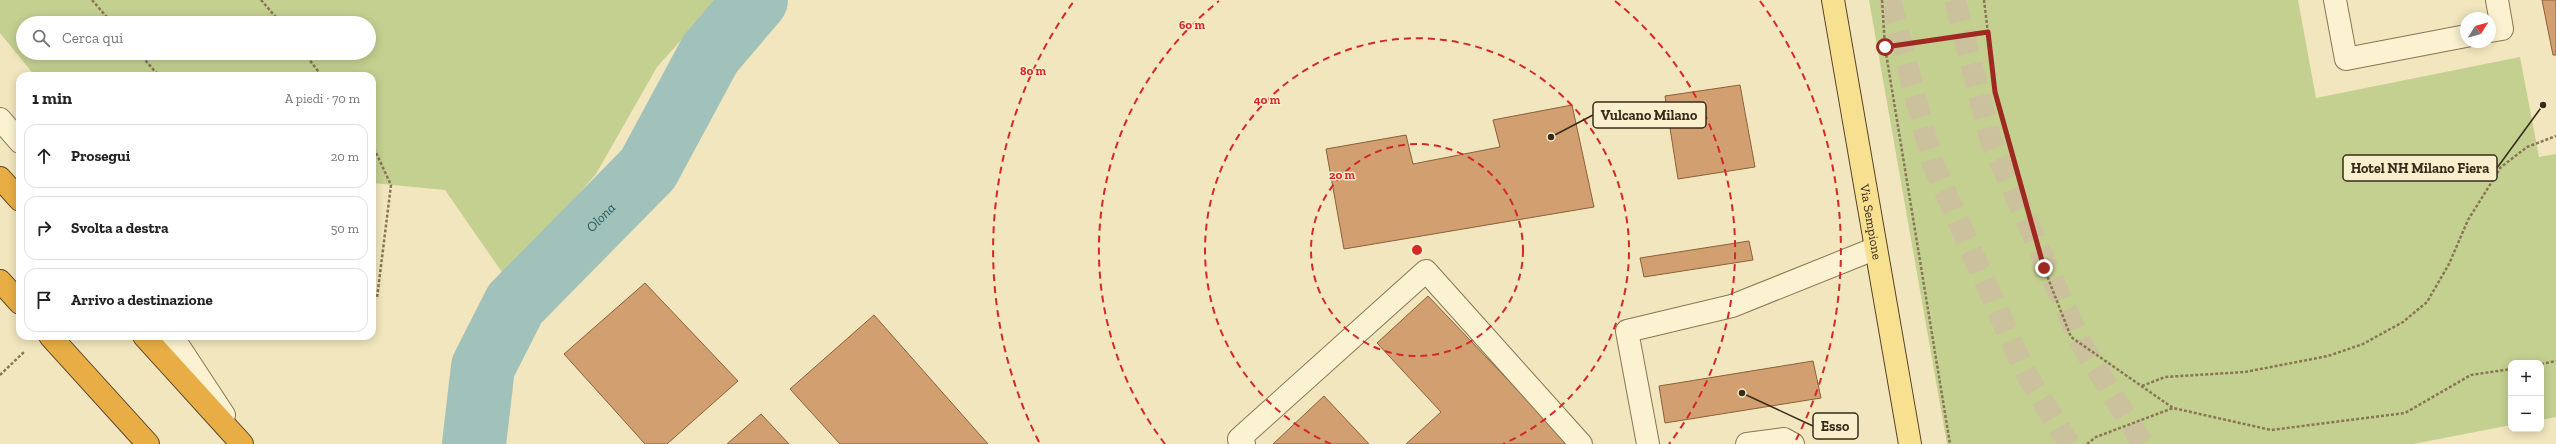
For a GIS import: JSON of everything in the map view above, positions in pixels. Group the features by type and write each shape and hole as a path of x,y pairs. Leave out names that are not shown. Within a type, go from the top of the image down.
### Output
{"highway":[{"path":"0,178 16,196"},
{"path":"0,281 16,299"},
{"path":"54,340 148,444"},
{"path":"148,340 243,444"}],"main road":[{"name":"Via Sempione","path":"1833,0 1874,249 1910,444"}],"lane":[{"path":"2335,0 2346,59 2460,37"},
{"path":"2496,30 2502,29 2497,0"},
{"path":"0,119 16,137"},
{"path":"1648,444 1627,331 1732,306 1874,249"},
{"path":"1244,444 1239,438 1426,271 1581,444"},
{"path":"175,340 243,444"},
{"path":"1747,444 1784,439 1793,444"}],"path":[{"path":"92,0 106,16"},
{"path":"262,0 275,16"},
{"path":"1882,0 1885,47 1950,444"},
{"path":"1984,0 1995,92 2044,268 2071,336 2173,408 2271,430 2405,412 2470,376 2508,370"},
{"path":"1885,47 1988,32"},
{"path":"144,60 155,72"},
{"path":"309,60 319,72"},
{"path":"2142,386 2165,377 2245,372 2328,356 2363,344 2403,322 2426,302 2450,264 2468,220 2501,167 2527,147 2556,136"},
{"path":"376,153 390,185 377,298"},
{"path":"0,375 29,346"},
{"path":"2544,363 2556,361"},
{"path":"2087,444 2096,437 2173,408"}],"green space":[{"path":"0,0 717,0 657,67 596,174 506,278 445,190 376,183 376,72 32,72 22,60 376,60 376,16 16,16 16,53 0,33"},
{"path":"1869,0 2298,0 2316,98 2520,57 2539,157 2556,154 2556,417 2544,419 2544,360 2508,360 2508,426 2413,444 1947,444"}],"building":[{"path":"2542,0 2556,0 2556,55 2553,55"},
{"path":"1740,85 1755,167 1678,179 1665,96"},
{"path":"1572,105 1594,207 1344,249 1326,149 1406,135 1413,164 1500,147 1493,120"},
{"path":"1749,241 1753,260 1644,277 1640,258"},
{"path":"645,283 738,381 667,444 645,444 564,354"},
{"path":"1428,296 1569,444 1406,444 1441,412 1377,343"},
{"path":"874,315 988,444 840,444 790,389"},
{"path":"1813,361 1821,398 1665,423 1659,386"},
{"path":"1324,396 1369,444 1273,444"},
{"path":"761,414 789,444 727,444"}],"waterway":[{"name":"Olona","path":"474,444 483,367 515,304 648,169 710,54 756,0"}],"tunnel":[{"path":"1890,0 1933,164 2025,372 2069,444"},
{"path":"1955,0 1991,141 2082,345 2143,444"}],"place":[{"name":"Hotel NH Milano Fiera","path":"2543,105"},
{"name":"Vulcano Milano","path":"1551,137"},
{"name":"Esso","path":"1742,393"}],"route":[{"path":"1885,47 1988,32 1995,92 2044,268"}]}
